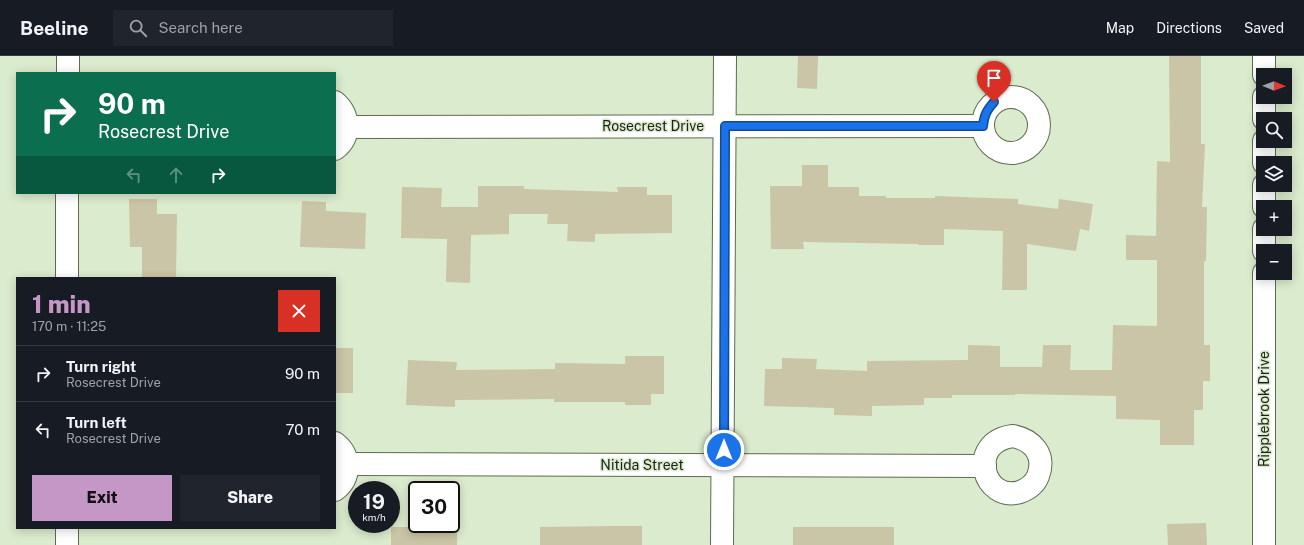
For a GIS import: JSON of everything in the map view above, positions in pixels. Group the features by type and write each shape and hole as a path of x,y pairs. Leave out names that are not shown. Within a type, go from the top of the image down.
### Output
{"street":[{"path":"68,56 68,72"},
{"path":"722,545 724,465 725,56"},
{"path":"1264,56 1264,68"},
{"path":"336,103 342,109 346,118 347,127 345,136 340,145 336,148"},
{"name":"Rosecrest Drive","path":"347,127 983,126"},
{"path":"67,194 67,277"},
{"name":"Ripplebrook Drive","path":"1264,280 1264,545"},
{"path":"336,444 345,455 347,464 347,473 343,482 336,489"},
{"name":"Nitida Street","path":"347,464 985,466"},
{"path":"67,529 67,545"}],"building":[{"path":"798,56 818,56 817,89 797,88"},
{"path":"1169,56 1201,56 1201,144 1205,144 1202,207 1207,207 1206,261 1204,261 1204,345 1210,345 1210,381 1203,381 1203,410 1194,410 1194,445 1160,445 1160,420 1116,419 1116,396 1015,394 952,395 952,398 924,398 924,405 872,406 872,416 834,415 834,408 764,406 765,369 782,369 782,358 817,359 816,369 867,371 867,361 968,360 968,345 1000,346 1000,367 1042,367 1043,345 1071,345 1070,370 1112,370 1113,325 1157,326 1157,260 1126,260 1126,235 1156,236 1157,161 1170,162"},
{"path":"802,165 828,165 828,187 859,187 859,196 886,196 886,198 935,198 935,196 1018,199 1018,204 1058,209 1059,199 1093,204 1089,231 1080,229 1076,251 1027,244 1027,290 1002,290 1003,231 944,229 944,245 803,242 804,249 771,249 770,186 802,186"},
{"path":"478,186 524,186 524,189 618,192 617,187 647,187 647,195 672,195 672,233 595,234 595,242 567,241 568,224 547,224 548,214 509,214 509,234 471,235 470,283 446,282 447,239 401,238 402,187 442,188 441,207 478,207"},
{"path":"129,199 157,199 157,214 177,214 176,277 142,277 142,247 130,247"},
{"path":"302,201 326,202 326,211 366,213 365,249 300,247"},
{"path":"336,348 353,348 353,393 336,393"},
{"path":"625,356 664,356 664,394 651,394 651,405 625,405 625,402 554,402 554,399 455,400 455,407 406,405 408,360 457,362 456,370 555,369 555,363 625,364"},
{"path":"1206,523 1207,545 1168,545 1167,524"},
{"path":"642,526 642,545 540,545 540,527"},
{"path":"400,527 408,527 408,533 457,533 457,545 391,545 391,533 400,533"},
{"path":"793,527 894,527 894,545 793,545"}],"route":[{"path":"724,450 725,126 983,126 984,117 994,102"}]}
